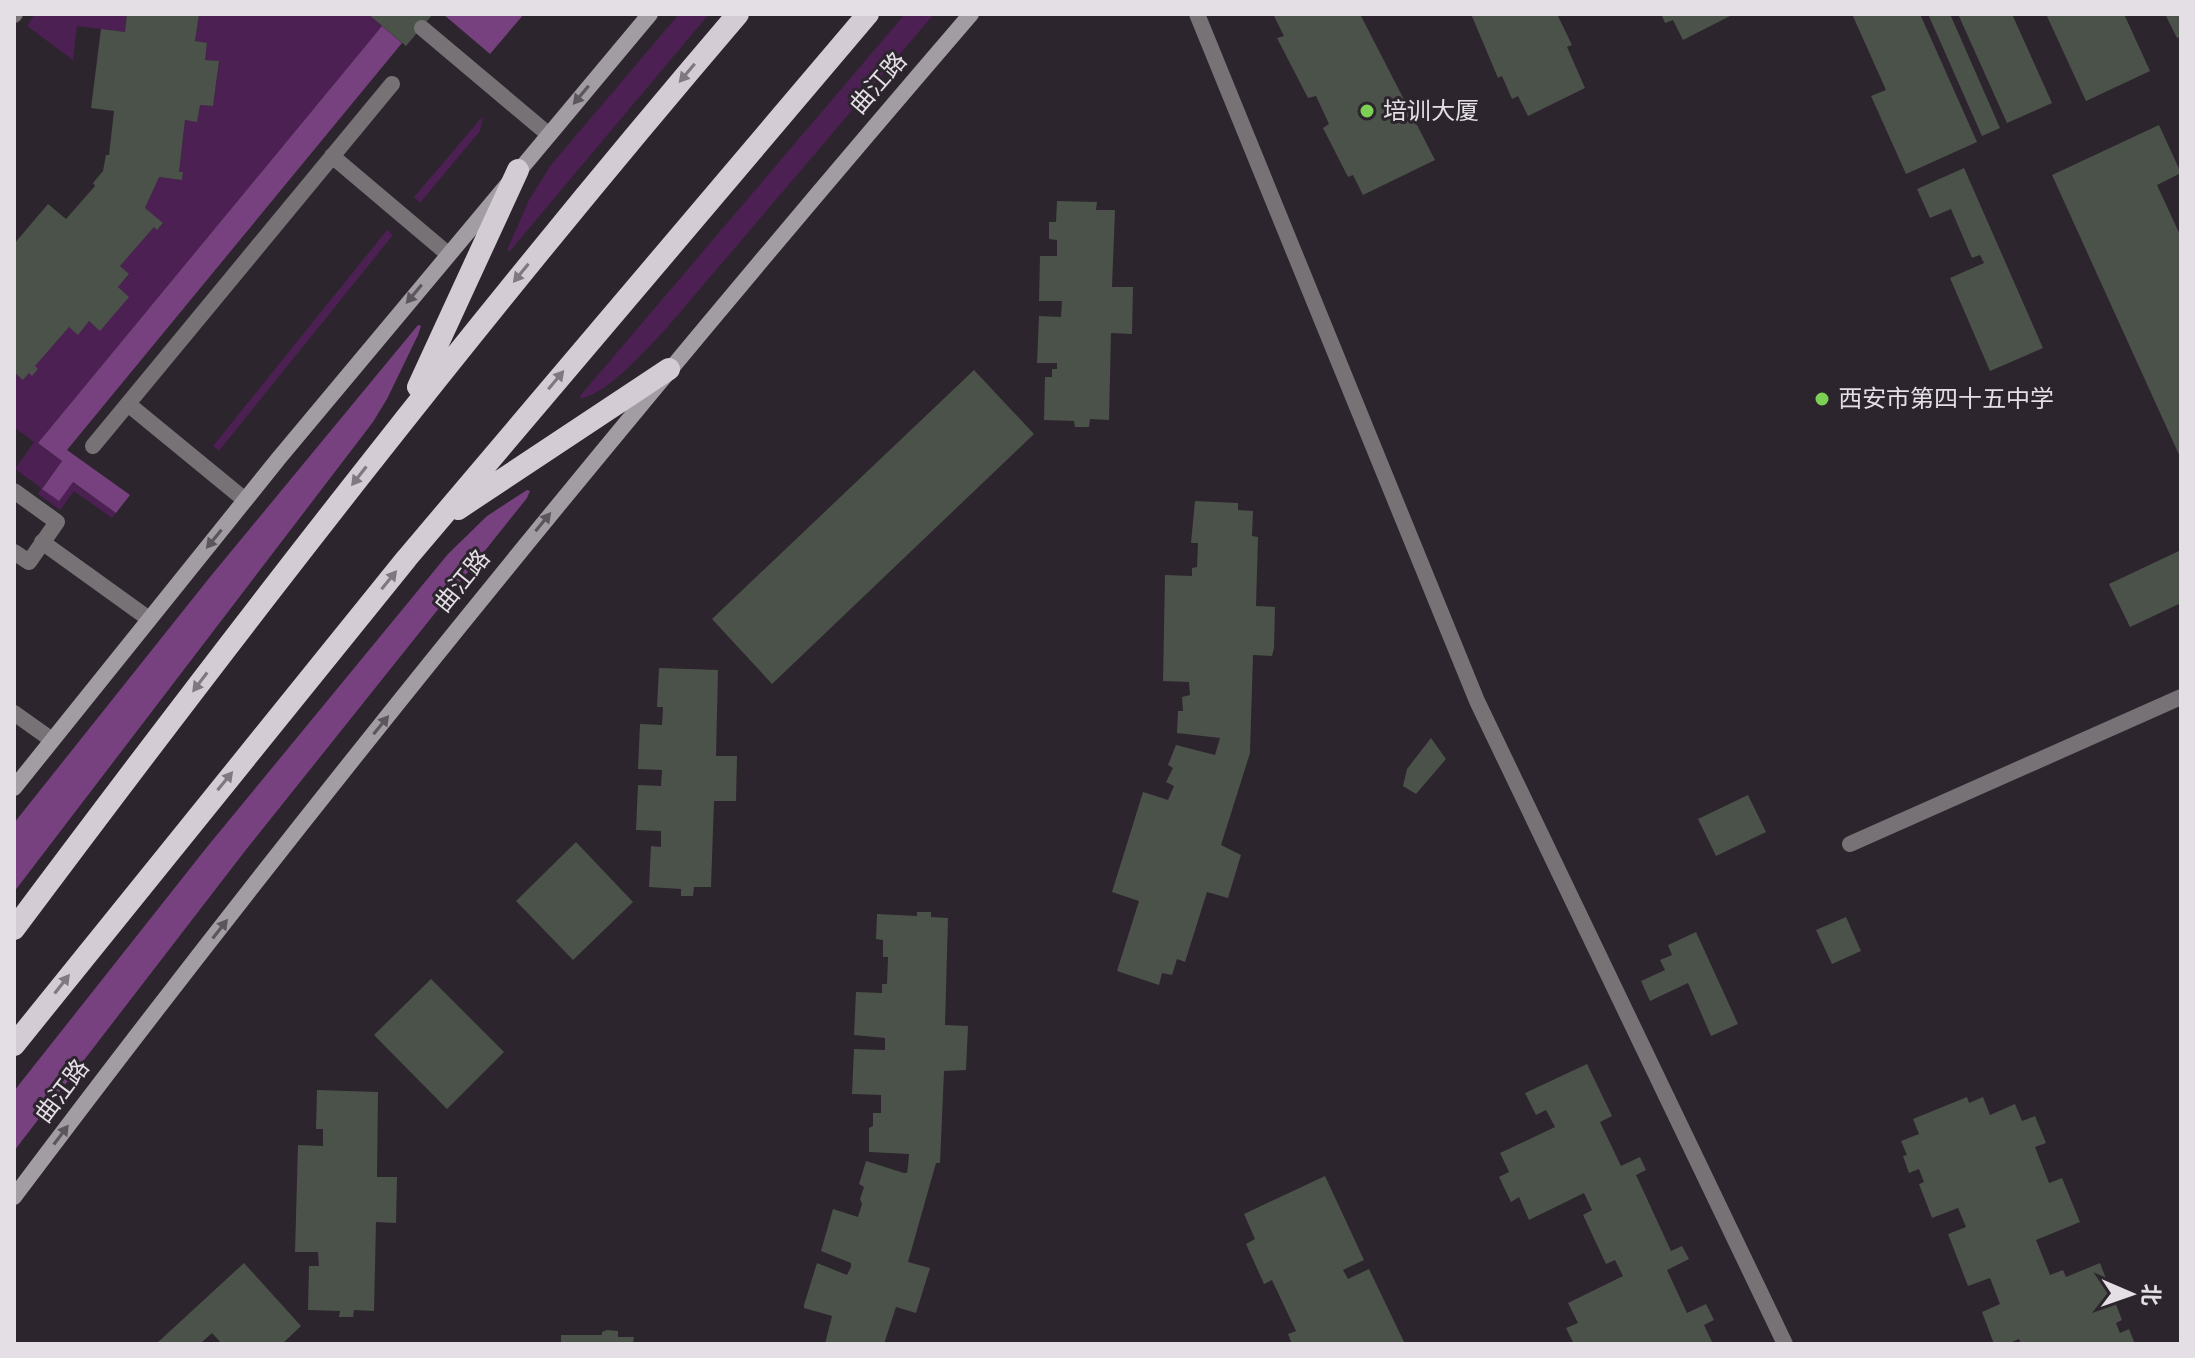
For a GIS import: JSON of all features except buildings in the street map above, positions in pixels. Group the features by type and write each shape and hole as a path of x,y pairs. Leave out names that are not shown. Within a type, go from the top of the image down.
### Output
{"highway":[{"path":"14,929 403,420 738,14"},
{"path":"14,1045 437,523 868,14"},
{"path":"403,420 518,170"},
{"path":"437,523 669,369"}],"main road":[{"path":"14,788 245,500 650,14"},
{"name":"曲江路","path":"14,1197 362,748 669,369 971,14"}],"street":[{"path":"1197,14 1477,701 1785,1344"},
{"path":"422,28 548,134"},
{"path":"93,446 392,84"},
{"path":"332,156 448,254"},
{"path":"128,404 245,500"},
{"path":"14,491 57,522 29,562 14,552"},
{"path":"42,542 149,619"},
{"path":"1850,844 2181,697"},
{"path":"14,713 52,740"}],"shaded area":[{"path":"35,14 127,14 125,32 77,26 73,60 27,26"},
{"path":"199,14 368,14 382,26 38,443 62,461 42,488 72,482 116,513 112,518 74,491 60,510 38,494 41,488 15,469 34,442 14,427 14,372 23,379 69,327 78,334 89,321 100,330 128,297 118,287 129,275 120,266 154,227 158,229 163,224 145,208 159,177 182,180 183,173 179,172 185,120 197,121 200,105 213,106 219,62 205,60 207,43 195,41"},
{"path":"443,14 524,14 490,54"},
{"path":"679,14 709,14 510,251 507,250 529,200 551,165"},
{"path":"905,14 934,14 665,330 615,379 581,399 580,396"},
{"path":"382,26 402,43 67,450 130,495 116,513 73,482 59,501 42,489 62,461 38,443"},
{"path":"483,116 480,131 420,203 414,197"},
{"path":"387,230 393,235 219,451 213,446"},
{"path":"418,325 421,326 418,335 373,422 14,892 14,823 210,577"},
{"path":"530,491 527,498 245,851 14,1151 14,1091 207,847 448,554 487,516"}],"place":[{"name":"培训大厦","path":"1367,111"},
{"name":"西安市第四十五中学","path":"1822,399"}]}
